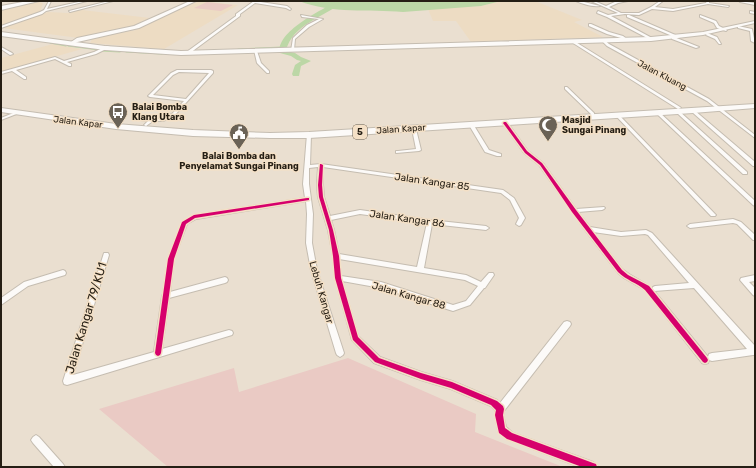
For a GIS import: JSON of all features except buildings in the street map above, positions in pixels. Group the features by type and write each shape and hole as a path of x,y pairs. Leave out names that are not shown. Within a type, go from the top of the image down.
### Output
{"highway":[{"path":"1,8 34,2"},
{"name":"Jalan Kapar","path":"1,106 66,118 261,130 352,129 678,110 755,103"},
{"name":"Jalan Kapar","path":"1,110 69,122 183,133 251,136 309,135 414,129 617,116 678,110 694,112 718,107 755,106"}],"main road":[{"path":"1,34 106,48 163,52 272,51 650,39 707,34 755,22"},
{"path":"90,44 87,41 91,38"},
{"path":"71,43 90,44 106,48"}],"street":[{"path":"34,2 40,1"},
{"path":"45,1 48,4"},
{"path":"45,10 50,1"},
{"path":"1,27 42,13 45,10 86,1"},
{"path":"70,11 112,1"},
{"path":"71,43 138,27 193,1"},
{"path":"71,43 78,39 135,27 193,1"},
{"path":"189,52 256,1 287,7 290,9"},
{"path":"577,1 590,5 603,5"},
{"path":"592,1 623,13 697,48"},
{"path":"607,7 617,2 627,1"},
{"path":"608,16 623,13 639,14 662,1"},
{"path":"740,1 755,4"},
{"path":"652,8 672,10 708,2 728,6"},
{"path":"623,13 630,8"},
{"path":"598,12 650,39"},
{"path":"751,12 755,13"},
{"path":"290,50 294,39 308,26 322,19 302,16"},
{"path":"701,16 715,22 718,27 726,30"},
{"path":"590,25 626,40"},
{"path":"739,27 751,30 753,41 755,42"},
{"path":"707,34 716,38 720,43"},
{"path":"1,37 7,35"},
{"name":"Jalan Kluang","path":"603,40 608,45 718,107 755,137"},
{"path":"574,42 678,110 745,173"},
{"path":"1,48 11,54"},
{"path":"64,62 106,48"},
{"path":"255,51 259,63 266,68 268,72"},
{"path":"1,73 55,58 70,65"},
{"path":"13,70 25,78"},
{"path":"134,118 149,123 173,115 187,100 212,72 210,70 181,71 172,74 151,95 151,97 187,100"},
{"path":"566,88 593,114"},
{"path":"694,112 755,165"},
{"path":"1,119 17,113"},
{"path":"658,113 755,204"},
{"path":"617,116 713,215"},
{"path":"505,123 526,152 541,164 587,229 624,275 647,288 709,358 754,352"},
{"path":"471,125 487,151 499,155"},
{"path":"398,152 419,150 414,129"},
{"name":"Lebuh Kangar","path":"309,135 306,184 310,214 309,243 314,270 340,353"},
{"path":"308,167 321,164 320,185 336,256 338,278 355,338 376,360 452,385 494,403 500,408"},
{"name":"Jalan Kangar 85","path":"321,164 503,192 512,199 522,218 519,224"},
{"path":"229,333 158,354 165,296 174,248 184,224 194,217 307,199"},
{"path":"574,211 602,208"},
{"name":"Jalan Kangar 86","path":"327,219 360,212 486,228"},
{"path":"690,226 733,221 739,223 755,238"},
{"path":"420,270 430,222"},
{"path":"587,229 621,234 648,233 754,352"},
{"name":"Jalan Kangar 79/KU1","path":"106,255 67,381 158,354"},
{"path":"336,256 466,278 483,286"},
{"path":"1,302 26,284 63,273"},
{"name":"Jalan Kangar 88","path":"338,278 381,285 442,306 453,308 468,303 491,275"},
{"path":"755,278 743,280 755,293"},
{"path":"165,296 225,280"},
{"path":"655,289 695,285"},
{"path":"567,324 500,408 499,415 502,430 510,436 593,467"},
{"path":"36,440 60,467"}],"shaded area":[{"path":"199,1 238,5 164,49 90,43 92,39 136,30"},
{"path":"299,1 501,1 481,6 403,12 324,8"},
{"path":"501,1 535,1 582,20 574,22 603,37 471,42 456,21 433,21 428,9 481,6"},
{"path":"39,2 43,3 40,12 1,25 1,10"},
{"path":"207,2 233,5 221,11 194,8"},
{"path":"82,10 150,18 130,27 79,38 3,28 48,12 68,13"},
{"path":"53,44 82,49 1,72 1,58"},
{"path":"348,358 476,414 475,432 563,467 168,467 99,409 234,368 239,392"}],"waterway":[{"path":"296,74 298,65 308,61 299,59 293,54 282,52 284,44 296,29 305,22 341,1"},
{"path":"50,43 66,46"},
{"path":"68,46 99,50"},
{"path":"238,49 282,47"},
{"path":"101,51 120,52"},
{"path":"126,52 162,54"}],"cycle path":[{"path":"505,123 526,152 541,164 574,211 620,271 647,288 705,360"},
{"path":"321,165 321,197 331,230 338,278 355,338 377,360 421,376 452,385 494,403 500,409 499,415 502,430 510,436 593,467"},
{"path":"158,353 171,259 184,223 194,217 307,199"}],"place":[{"name":"Balai Bomba Klang Utara","path":"118,129"},
{"name":"Masjid Sungai Pinang","path":"548,142"},
{"name":"Balai Bomba dan Penyelamat Sungai Pinang","path":"239,150"}]}
